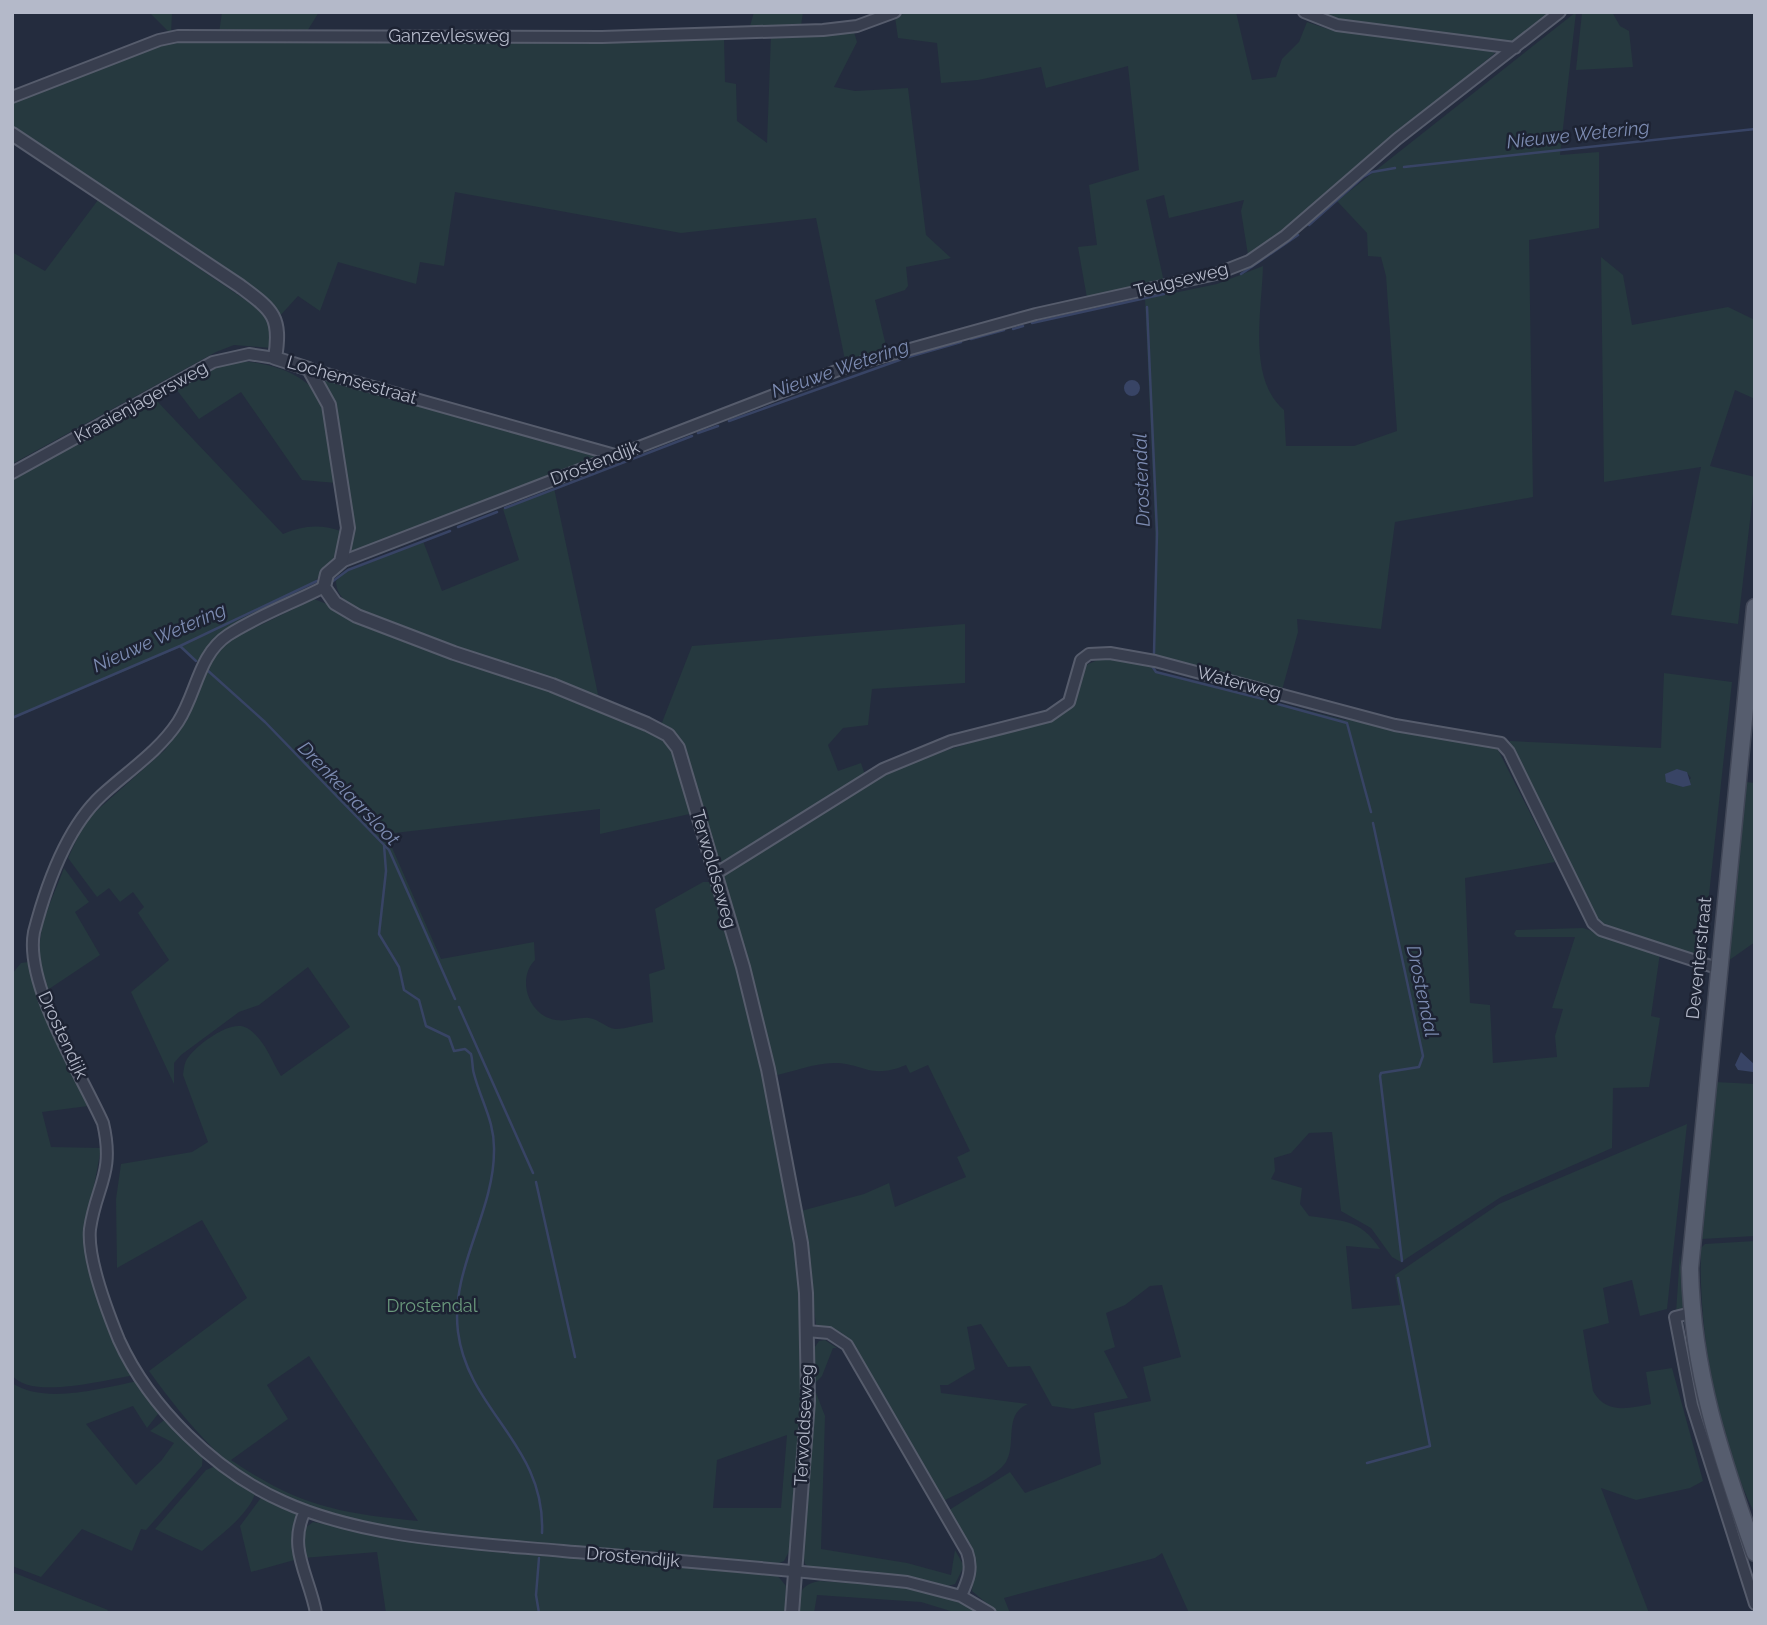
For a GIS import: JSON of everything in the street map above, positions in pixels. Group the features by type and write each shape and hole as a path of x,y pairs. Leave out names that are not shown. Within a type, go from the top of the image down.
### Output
{"main road":[{"name":"Deventerstraat","path":"1755,607 1692,1221 1690,1313 1707,1410 1755,1553"}],"street":[{"name":"Ganzevlesweg","path":"12,97 159,40 178,36 603,37 823,30 857,26 895,12"},
{"path":"1304,12 1320,21 1337,25 1516,48"},
{"name":"Teugseweg","path":"849,366 1036,314 1216,274 1250,261 1285,236 1396,139 1560,12"},
{"name":"Lochemsestraat","path":"12,134 267,307 276,320 279,337 275,358 615,455"},
{"name":"Kraaienjagersweg","path":"12,472 213,362 249,354 275,358"},
{"name":"Drostendijk","path":"341,562 849,366"},
{"path":"309,369 329,405 348,528 341,562 331,568 325,583"},
{"name":"Drostendijk","path":"325,583 228,635 214,648 204,662 184,711 170,733 141,763 101,796 78,824 39,915 32,946 35,974 106,1133 108,1160 90,1229 90,1250 119,1339 136,1370 169,1415 205,1451 255,1486 305,1511 379,1529 477,1543 918,1584 961,1596 990,1613"},
{"name":"Terwoldseweg","path":"325,583 335,603 357,616 454,653 552,685 668,735 681,756 768,1069 801,1244 807,1331 807,1413 792,1613"},
{"name":"Waterweg","path":"715,874 883,769 951,741 1049,716 1060,710 1069,702 1081,660 1089,654 1110,653 1155,661 1395,725 1501,743 1509,752 1593,923 1601,929 1717,968"},
{"name":"Deventerstraat","path":"1690,1313 1675,1317 1692,1405 1755,1604"},
{"path":"807,1331 829,1333 847,1345 967,1552 971,1564 961,1596"},
{"path":"305,1511 296,1532 296,1545 316,1613"}],"green space":[{"path":"149,12 172,12 171,34"},
{"path":"222,12 319,12 306,33 219,33"},
{"path":"754,12 803,12 801,26 750,26"},
{"path":"908,12 1236,12 1252,80 1276,77 1282,59 1299,42 1307,22 1328,29 1485,48 1495,53 1252,256 1248,255 1241,211 1244,200 1169,218 1164,195 1146,200 1164,282 1087,298 1078,247 1097,245 1089,185 1139,170 1128,66 1046,88 1041,67 978,80 941,83 937,43 898,38 895,17"},
{"path":"1313,12 1551,12 1512,42 1348,23"},
{"path":"1576,12 1560,155 1599,152 1599,228 1529,240 1533,497 1395,522 1381,629 1297,619 1298,632 1282,690 1153,658 1156,551 1145,299 1217,284 1263,266 1259,323 1261,362 1272,397 1284,410 1286,446 1354,446 1397,431 1386,276 1381,257 1368,256 1367,233 1337,201"},
{"path":"1612,12 1620,26 1629,31 1633,67 1576,70 1582,13"},
{"path":"854,32 857,42 834,87 855,91 908,88 926,235 951,258 906,267 908,286 905,290 875,300 887,350 845,360 816,218 681,233 455,192 444,266 420,262 416,284 338,262 320,311 298,296 278,318 12,130 12,102 140,50 173,41 724,37 725,82 736,84 737,121 767,143 771,35"},
{"path":"98,200 259,309 268,321 271,348 234,345 216,352 12,464 12,252 45,271"},
{"path":"1601,257 1623,275 1632,325 1728,307 1755,320 1755,399 1735,390 1710,466 1755,477 1738,624 1671,615 1701,467 1604,482"},
{"path":"240,361 284,370 313,388 320,397 336,483 302,480 241,392 199,419 176,389 216,368"},
{"path":"323,377 606,456 354,552 350,548 320,381"},
{"path":"156,400 283,534 313,527 343,532 336,553 326,570 314,582 231,626 212,642 197,662 181,647 12,719 12,480"},
{"path":"554,488 599,699 367,614 346,601 339,593 336,581 341,574 423,541 442,591 519,560 503,509"},
{"path":"314,599 658,733 673,748 694,813 600,834 600,809 386,834 441,959 534,942 535,960 529,968 526,986 532,1004 539,1012 556,1020 593,1019 615,1029 653,1022 649,974 665,969 655,909 703,882 714,882 765,1076 790,1208 803,1341 800,1460 792,1546 784,1561 772,1566 660,1564 777,1575 786,1586 785,1613 386,1613 377,1552 303,1558 301,1531 313,1522 437,1544 437,1534 315,1509 257,1484 205,1440 149,1371 247,1298 202,1220 117,1268 116,1199 121,1164 192,1152 208,1142 183,1075 187,1059 214,1035 232,1027 247,1028 263,1043 281,1076 350,1027 308,967 259,1005 239,1012 181,1055 174,1063 174,1084 131,992 169,960 138,913 144,907 133,892 120,902 109,888 97,897 68,858 84,824 165,750 187,719 212,660 228,641","holes":["309,1356 418,1521 365,1515 320,1505 278,1488 231,1460 288,1419 267,1385","787,1435 781,1508 713,1508 717,1460"]},
{"path":"965,624 965,683 872,689 868,725 843,728 828,745 838,771 861,763 865,775 719,868 667,729 661,725 692,646"},
{"path":"1105,657 1150,665 1154,671 1345,720 1354,719 1496,746 1555,862 1465,878 1470,1003 1490,1005 1493,1063 1557,1057 1555,1036 1563,1009 1552,1008 1575,937 1517,937 1514,934 1516,930 1583,928 1660,953 1651,1016 1660,1018 1649,1087 1613,1088 1612,1148 1501,1197 1401,1262 1392,1257 1371,1228 1341,1211 1332,1132 1309,1133 1291,1153 1274,1158 1275,1171 1271,1179 1302,1188 1300,1204 1309,1216 1340,1220 1357,1226 1373,1239 1380,1249 1346,1246 1352,1309 1400,1305 1395,1275 1499,1204 1687,1124 1667,1309 1640,1316 1632,1280 1603,1288 1609,1323 1583,1330 1593,1391 1598,1399 1611,1407 1626,1408 1651,1404 1646,1372 1672,1368 1703,1481 1690,1488 1636,1500 1601,1488 1649,1613 1189,1613 1162,1553 1155,1558 1004,1598 1010,1613 998,1613 972,1591 975,1562 946,1512 1010,1472 1025,1493 1101,1464 1094,1413 1151,1401 1143,1367 1181,1357 1162,1285 1150,1286 1125,1305 1106,1313 1115,1347 1104,1351 1128,1398 1073,1409 1052,1406 1030,1366 1008,1367 981,1324 967,1327 975,1369 948,1385 940,1385 941,1393 1028,1404 1020,1409 1013,1422 1009,1454 1001,1468 976,1485 941,1502 842,1333 816,1325 801,1211 864,1194 889,1183 895,1207 966,1177 957,1157 970,1151 928,1065 910,1073 906,1065 875,1071 827,1063 773,1076 722,877 882,775 932,755 1064,713 1074,701 1086,665"},
{"path":"1664,673 1732,682 1702,960 1598,923 1510,752 1510,741 1661,748","holes":["1677,769 1691,778 1683,787 1674,782"]},
{"path":"1746,782 1755,783 1755,942 1728,961"},
{"path":"64,868 89,902 75,912 100,955 46,991 40,941 46,914"},
{"path":"28,962 35,991 88,1106 42,1112 51,1147 101,1148 86,1230 133,1372 130,1376 50,1387 21,1382 12,1375 12,974 21,963"},
{"path":"1715,1082 1755,1084 1755,1236 1701,1239"},
{"path":"1755,1241 1755,1514 1720,1419 1703,1314 1701,1248 1705,1244"},
{"path":"1680,1253 1683,1307 1676,1313"},
{"path":"1681,1319 1714,1454 1710,1458 1696,1413 1678,1320"},
{"path":"825,1340 837,1348 833,1348 822,1376 813,1385 825,1416 821,1549 907,1563 951,1575 955,1550 964,1566 955,1584 948,1586 927,1581 817,1572 805,1564 802,1550 813,1350 819,1341"},
{"path":"138,1381 161,1410 147,1428 133,1406 86,1424 136,1485 161,1461 174,1443 150,1431 167,1418 203,1453 202,1466 146,1530 141,1529 132,1551 82,1529 41,1577 12,1566 12,1383 25,1390 57,1394 91,1391"},
{"path":"218,1465 256,1491 248,1508 233,1524 202,1551 155,1529 206,1470"},
{"path":"263,1495 296,1514 292,1538 298,1559 251,1572 240,1526"},
{"path":"12,1572 108,1610 106,1613 12,1613"},
{"path":"813,1582 905,1588 946,1597 986,1613 957,1613 921,1602 817,1595 814,1613 796,1613 801,1591"}],"water":[{"path":"1129,380 1135,380 1140,388 1138,394 1129,396 1124,391 1124,385"},
{"path":"1677,769 1687,772 1691,785 1683,787 1666,782 1665,774"},
{"path":"1741,1052 1755,1065 1753,1072 1738,1070 1735,1065"}],"waterway":[{"name":"Nieuwe Wetering","path":"1404,167 1755,129"},
{"name":"Nieuwe Wetering","path":"1309,225 1363,177 1372,172 1395,168"},
{"name":"Nieuwe Wetering","path":"1241,274 1298,235"},
{"name":"Nieuwe Wetering","path":"1032,323 1164,294"},
{"name":"Drostendal","path":"1147,307 1157,533 1154,653"},
{"name":"Nieuwe Wetering","path":"1013,329 1023,326"},
{"name":"Nieuwe Wetering","path":"971,339 1004,330"},
{"name":"Nieuwe Wetering","path":"729,421 905,358 961,342"},
{"name":"Nieuwe Wetering","path":"698,433 718,426"},
{"name":"Nieuwe Wetering","path":"505,508 692,436"},
{"name":"Nieuwe Wetering","path":"458,527 497,512"},
{"name":"Nieuwe Wetering","path":"333,581 348,570 450,531"},
{"name":"Nieuwe Wetering","path":"12,718 180,646 317,581"},
{"name":"Drenkelaarsloot","path":"180,646 196,661"},
{"name":"Drostendal","path":"1152,666 1156,672 1263,699"},
{"name":"Drenkelaarsloot","path":"206,669 265,722 389,850 455,999"},
{"name":"Drostendal","path":"1274,703 1347,723 1371,812"},
{"name":"Drostendal","path":"1373,823 1423,1056 1419,1067 1381,1073 1380,1076 1402,1261"},
{"path":"384,845 386,871 379,934 399,967 404,990 419,1000 426,1026 449,1037 454,1051 465,1049 471,1054 474,1074 492,1131 492,1174 460,1286 458,1332 465,1360 476,1384 520,1452 532,1476 540,1502 542,1533"},
{"name":"Drenkelaarsloot","path":"459,1007 533,1173"},
{"name":"Drenkelaarsloot","path":"536,1182 575,1357"},
{"name":"Drostendal","path":"1367,1463 1430,1446 1398,1278"},
{"path":"539,1558 536,1595 539,1613"}]}
